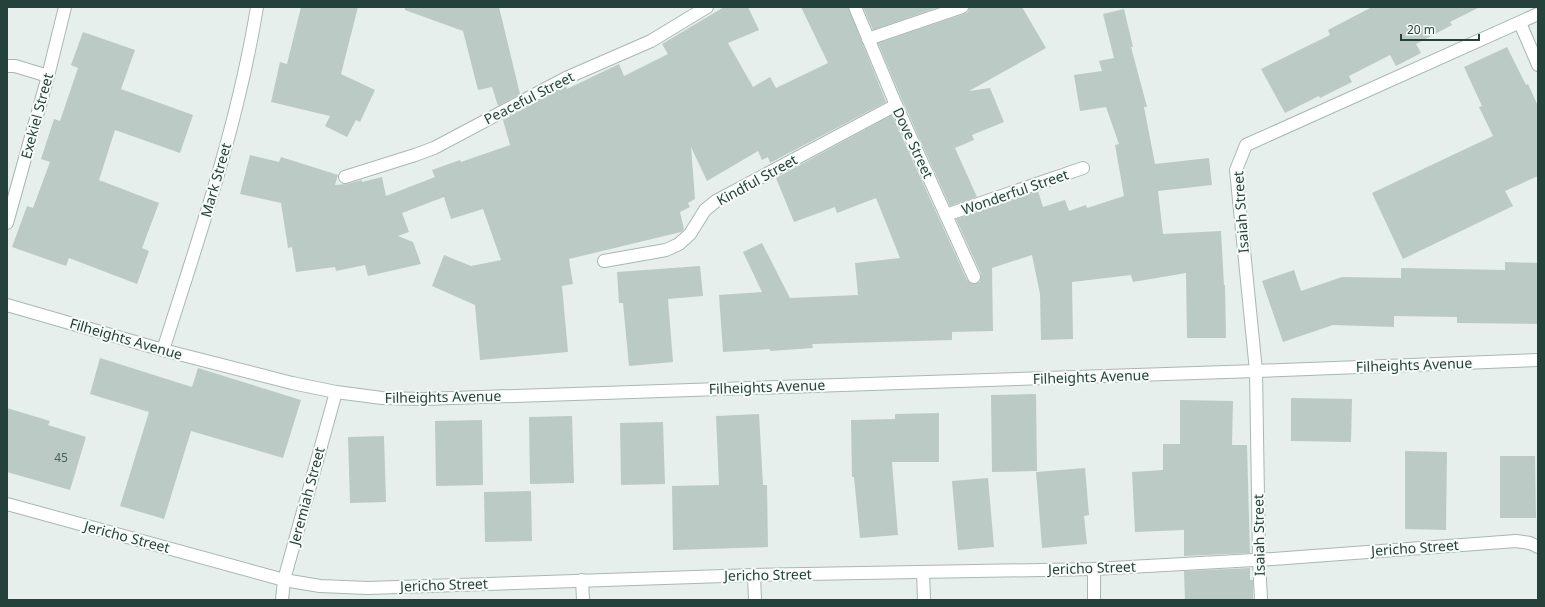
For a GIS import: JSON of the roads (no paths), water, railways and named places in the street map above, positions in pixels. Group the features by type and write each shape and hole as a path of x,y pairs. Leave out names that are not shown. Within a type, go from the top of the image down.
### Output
{"street":[{"name":"Exekiel Street","path":"7,224 48,76 65,7"},
{"name":"Mark Street","path":"163,350 210,202 252,37 257,7"},
{"name":"Peaceful Street","path":"345,177 415,156 434,148 566,78 651,41 707,7"},
{"name":"Dove Street","path":"855,7 896,105 974,277"},
{"path":"868,39 962,7"},
{"name":"Isaiah Street","path":"1261,600 1256,371 1236,170 1246,145 1538,14"},
{"path":"1520,23 1538,66"},
{"path":"7,66 15,66 48,76"},
{"name":"Kindful Street","path":"604,261 666,250 679,244 690,234 705,210 716,201 896,105"},
{"name":"Wonderful Street","path":"946,215 1083,168"},
{"name":"Filheights Avenue","path":"7,305 163,350 292,383 336,392 382,398 424,399 1538,360"},
{"name":"Jeremiah Street","path":"282,600 284,580 336,392"},
{"name":"Jericho Street","path":"7,504 284,580 320,586 368,588 582,580 1094,569 1259,560 1516,541 1530,543 1538,547"},
{"path":"1094,569 1094,600"},
{"path":"923,572 924,600"},
{"path":"754,576 755,600"},
{"path":"582,580 583,600"}]}
